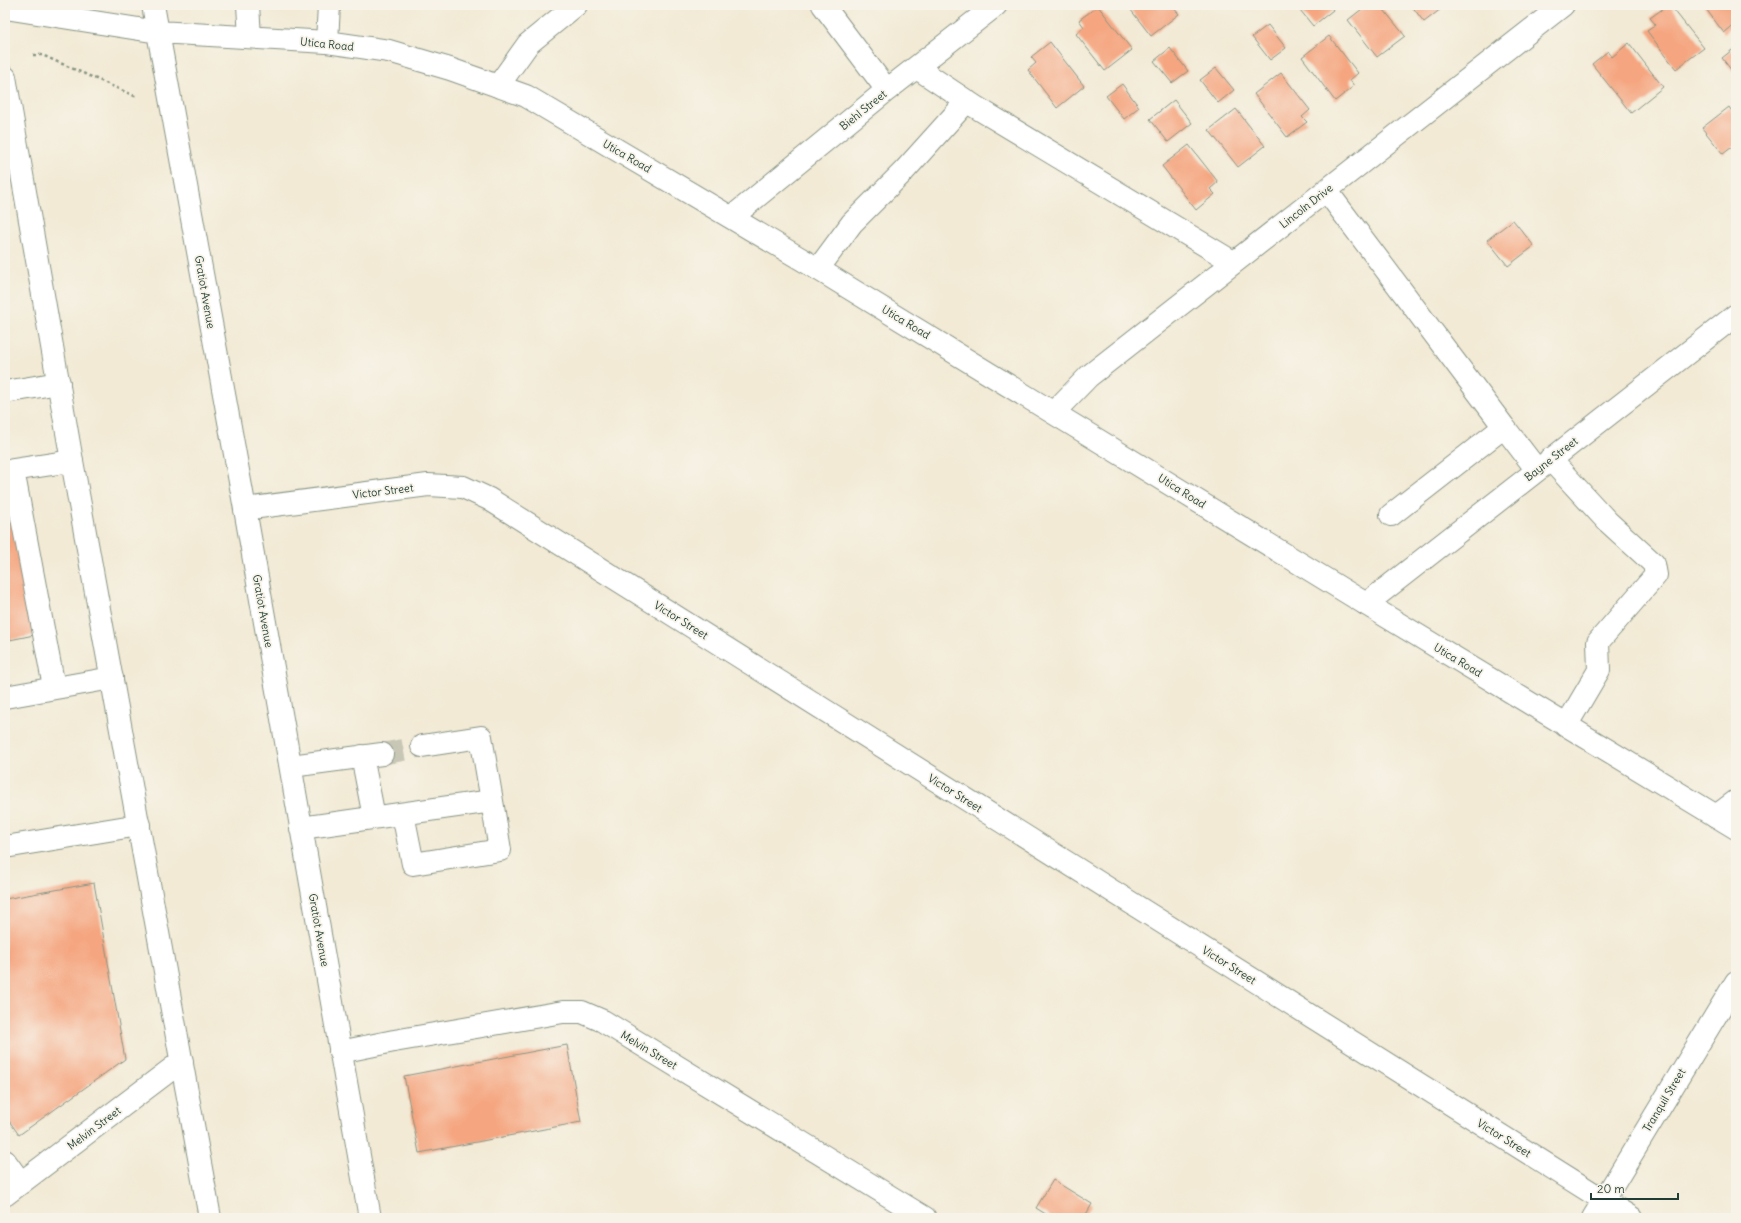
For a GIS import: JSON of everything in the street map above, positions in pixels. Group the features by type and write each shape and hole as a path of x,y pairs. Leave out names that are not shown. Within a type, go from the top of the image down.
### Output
{"main road":[{"name":"Gratiot Avenue","path":"152,5 245,509 370,1218"},
{"path":"248,5 250,37"},
{"path":"327,42 329,5"},
{"path":"498,86 528,44 576,5"},
{"path":"823,5 887,90"},
{"name":"Biehl Street","path":"732,217 887,90 996,5"},
{"name":"Lincoln Drive","path":"1054,412 1089,376 1563,5"},
{"name":"Utica Road","path":"5,8 158,32 327,42 389,52 450,69 526,96 818,269 1566,726 1736,828"},
{"path":"916,68 967,101 1233,262"},
{"path":"5,77 58,383 210,1218"},
{"path":"818,269 852,223 904,171 967,101"},
{"path":"1326,190 1504,427 1543,465 1654,564 1656,575 1598,642 1599,670 1566,726"},
{"name":"Bayne Street","path":"1366,604 1736,314"},
{"path":"5,392 58,383"},
{"path":"1391,515 1504,427"},
{"path":"54,688 9,471 72,460"},
{"name":"Victor Street","path":"245,509 428,485 463,487 489,499 1598,1209 1632,1218"},
{"path":"5,697 112,678"},
{"path":"403,814 413,864 500,850 481,736 422,746"},
{"path":"291,766 372,755 374,817"},
{"path":"301,828 492,801"},
{"path":"1716,816 1736,801"},
{"path":"5,847 139,824"},
{"name":"Tranquil Street","path":"1598,1209 1736,982"},
{"name":"Melvin Street","path":"340,1052 394,1041 563,1012 582,1012 603,1022 925,1218"},
{"name":"Melvin Street","path":"13,1189 182,1061"},
{"path":"5,1161 13,1189"}],"path":[{"path":"33,55 42,55 137,97"}],"building":[{"path":"1127,5 1171,5 1179,14 1151,36"},
{"path":"1296,5 1330,5 1333,10 1313,26"},
{"path":"1367,5 1380,5 1405,36 1377,57 1348,20"},
{"path":"1411,5 1446,5 1424,22"},
{"path":"1670,5 1704,48 1676,69 1647,31 1656,25 1650,18"},
{"path":"1703,5 1736,5 1736,23 1724,33"},
{"path":"1098,6 1132,50 1105,71 1076,34 1084,27 1079,20"},
{"path":"1268,25 1286,48 1270,60 1252,37"},
{"path":"1329,36 1358,73 1350,80 1354,86 1335,101 1302,57"},
{"path":"1050,42 1084,86 1057,108 1028,70 1036,63 1031,57"},
{"path":"1629,43 1663,87 1631,113 1592,64 1608,51 1612,57"},
{"path":"1736,47 1736,76 1722,58"},
{"path":"1170,48 1188,71 1172,83 1154,61"},
{"path":"1216,68 1234,90 1218,103 1200,80"},
{"path":"1281,73 1310,110 1302,117 1307,122 1287,137 1254,94"},
{"path":"1122,84 1139,107 1124,119 1106,96"},
{"path":"1174,100 1192,123 1168,142 1150,119"},
{"path":"1729,107 1736,117 1736,144 1723,154 1702,128"},
{"path":"1236,109 1265,146 1238,167 1209,130"},
{"path":"1189,145 1218,182 1210,189 1215,194 1196,210 1162,166"},
{"path":"1513,220 1534,246 1508,266 1487,240"},
{"path":"9,507 34,635 5,641 5,508"},
{"path":"94,883 125,1059 19,1135 5,1115 5,899"},
{"path":"567,1045 581,1122 419,1153 404,1076"},
{"path":"1053,1180 1092,1204 1084,1218 1052,1218 1036,1208"}],"tunnel":[{"path":"382,754 422,746"}]}
